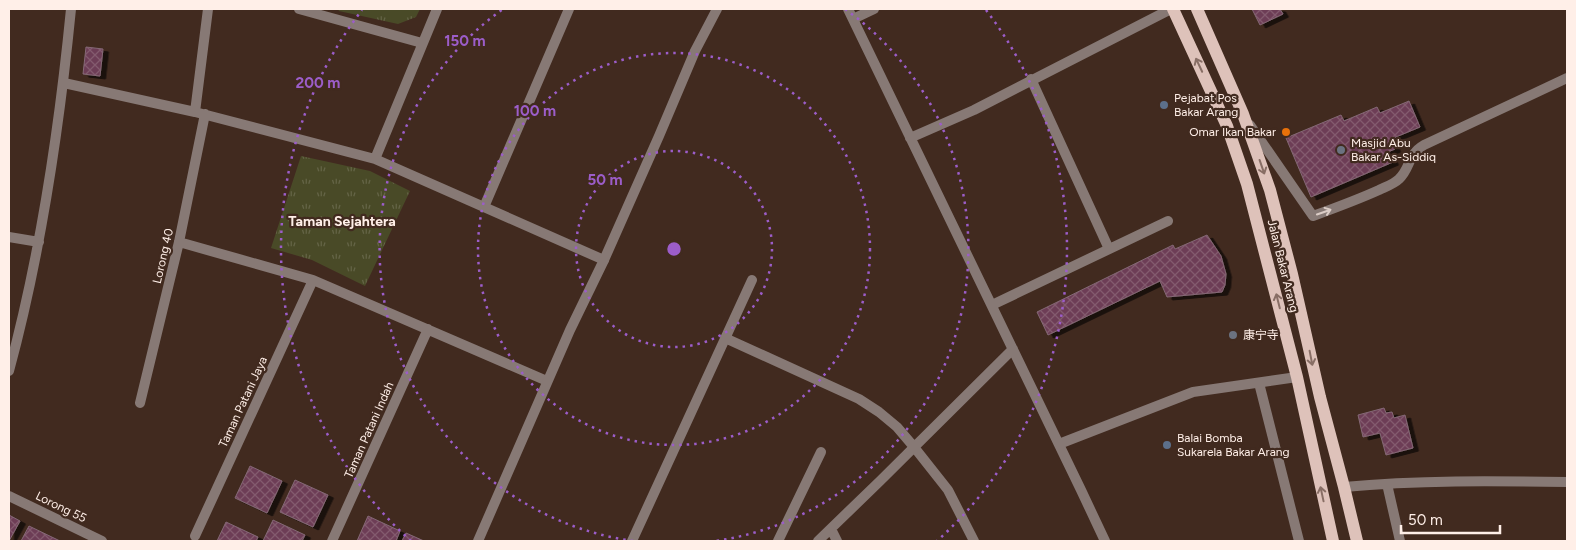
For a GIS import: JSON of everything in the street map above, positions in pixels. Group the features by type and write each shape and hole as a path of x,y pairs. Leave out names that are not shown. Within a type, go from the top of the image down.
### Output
{"main road":[{"name":"Jalan Bakar Arang","path":"1172,9 1227,126 1247,184 1297,377 1333,541"},
{"name":"Jalan Bakar Arang","path":"1197,9 1242,114 1270,190 1357,541"}],"street":[{"path":"9,371 39,242 64,83 71,9"},
{"name":"Lorong 40","path":"140,403 180,242 200,113 208,9"},
{"path":"299,9 324,12 422,43"},
{"path":"375,159 437,9"},
{"path":"484,207 569,9"},
{"path":"478,541 547,381 604,260 695,51 717,9"},
{"path":"848,9 1059,444 1102,540"},
{"path":"853,19 874,9"},
{"path":"910,138 974,110 1172,9"},
{"path":"1242,114 1312,216 1352,202 1399,179 1404,173 1412,155 1424,145 1567,78"},
{"path":"1031,80 1109,250"},
{"path":"64,83 200,113 375,159 604,260"},
{"path":"992,305 1168,221"},
{"path":"9,237 39,242"},
{"path":"180,242 313,280 547,381"},
{"name":"Taman Patani Jaya","path":"195,536 313,280"},
{"path":"632,541 752,280"},
{"name":"Taman Patani Indah","path":"332,541 428,329"},
{"path":"725,338 859,399 897,427 948,490 974,541"},
{"path":"818,541 1013,349"},
{"path":"1059,444 1193,392 1297,377"},
{"path":"1260,383 1299,541"},
{"path":"778,541 821,452"},
{"path":"1344,487 1490,481 1567,482"},
{"path":"1387,484 1400,541"},
{"name":"Lorong 55","path":"9,496 102,541"},
{"path":"831,528 838,541"}],"green space":[{"path":"338,9 420,9 416,17 398,24 339,11"},
{"path":"301,156 370,171 410,191 365,286 312,260 271,248"}],"building":[{"path":"1252,9 1280,9 1283,14 1260,25"},
{"path":"86,47 103,49 100,76 83,74"},
{"name":"Masjid Abu Bakar As-Siddiq","path":"1409,101 1420,127 1391,139 1395,149 1388,152 1393,162 1311,197 1286,138 1341,115 1344,121 1377,107 1380,113"},
{"path":"1207,235 1221,256 1226,274 1222,292 1167,297 1160,281 1048,335 1037,312 1173,245 1175,249"},
{"path":"1384,408 1386,413 1392,412 1394,418 1405,415 1413,448 1386,455 1380,433 1363,437 1358,415"},
{"path":"250,466 282,481 267,513 235,498"},
{"path":"295,480 328,495 313,527 280,512"},
{"path":"9,515 20,521 9,541"},
{"path":"368,516 400,531 396,541 357,541"},
{"path":"273,520 305,535 302,541 263,541"},
{"path":"226,522 258,537 256,541 217,541"},
{"path":"29,526 60,541 21,541"},
{"path":"406,533 424,541 402,541"}],"place":[{"name":"Pejabat Pos Bakar Arang","path":"1164,105"},
{"name":"Omar Ikan Bakar","path":"1286,132"},
{"name":"Masjid Abu Bakar As-Siddiq","path":"1341,150"},
{"name":"康宁寺","path":"1233,335"},
{"name":"Balai Bomba Sukarela Bakar Arang","path":"1167,445"}],"district":[{"name":"Taman Sejahtera","path":"342,221"}]}
